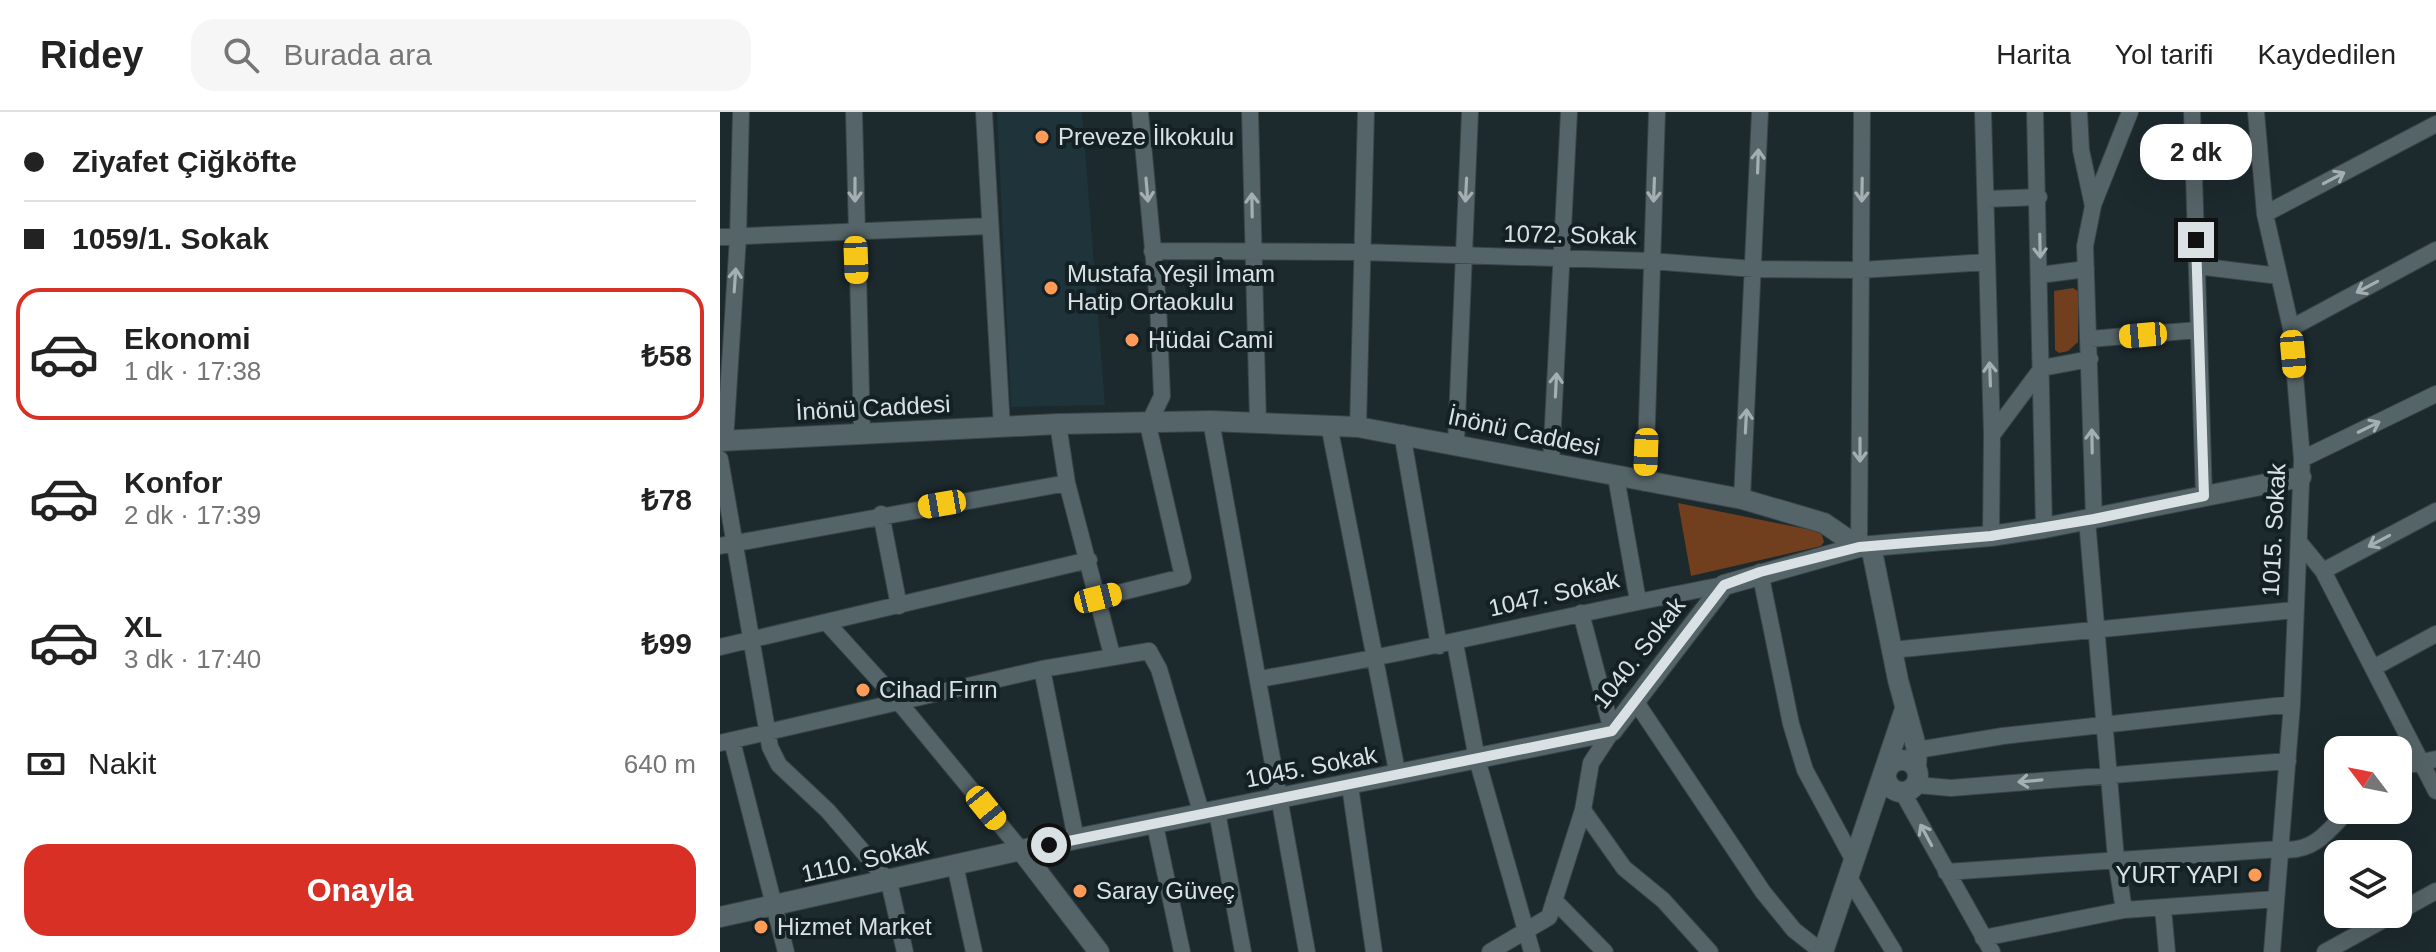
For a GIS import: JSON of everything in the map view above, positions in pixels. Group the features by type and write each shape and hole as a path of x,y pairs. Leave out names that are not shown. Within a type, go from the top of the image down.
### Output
{"street":[{"path":"741,112 738,237 722,448 727,545 750,639 770,747 779,765 828,811 889,882 905,952"},
{"path":"854,112 862,433"},
{"path":"984,112 1002,428"},
{"path":"1098,598 1183,577 1148,425 1162,396 1140,112"},
{"path":"1250,112 1258,423"},
{"path":"1358,427 1360,252 1366,112"},
{"path":"1456,443 1470,112"},
{"path":"1551,463 1569,112"},
{"path":"1645,483 1657,112"},
{"path":"1742,499 1760,112"},
{"path":"1862,112 1865,546 1905,709 1913,774 1946,872 1988,945 2124,910 2276,899"},
{"path":"1983,112 1992,435 1991,536"},
{"path":"2035,112 2044,528"},
{"path":"2079,112 2081,150 2093,206"},
{"path":"2124,910 2108,774 2090,520 2090,339 2085,246 2093,206 2130,112"},
{"path":"2192,112 2204,496"},
{"name":"1015. Sokak","path":"2256,112 2265,214 2291,328 2301,468 2292,704 2272,952"},
{"path":"2265,214 2436,124"},
{"path":"1986,199 2039,197"},
{"path":"720,237 990,226"},
{"path":"2291,328 2436,250"},
{"name":"1072. Sokak","path":"1152,251 1360,252 1651,261 1754,269 1861,270 1987,262"},
{"path":"2197,266 2279,276"},
{"path":"2040,275 2086,269"},
{"path":"2090,339 2197,330"},
{"path":"1992,435 2042,368 2090,359"},
{"path":"1865,546 1991,536 2090,520 2204,496 2301,468 2436,394"},
{"path":"1211,421 1307,952"},
{"name":"İnönü Caddesi","path":"722,448 862,433 1058,424 1148,425 1211,421 1358,427 1742,499 1824,523 1865,546"},
{"path":"1058,424 1067,483 1112,655"},
{"path":"1329,425 1398,776"},
{"path":"1402,433 1447,644 1524,933 1532,952"},
{"path":"1616,477 1638,601"},
{"path":"727,545 881,514 1067,483"},
{"path":"2323,571 2436,511"},
{"path":"881,514 899,606"},
{"path":"2299,542 2323,571 2428,761 2436,791"},
{"name":"1047. Sokak","path":"1259,679 1374,660 1581,613 1724,585 1760,572 1865,546"},
{"path":"720,647 1089,560"},
{"path":"1760,572 1801,759 1851,870 1894,952"},
{"name":"1040. Sokak","path":"1490,952 1549,917 1583,810 1591,763 1724,585"},
{"path":"1892,650 2294,610"},
{"path":"1581,613 1612,731"},
{"path":"828,624 898,701 1021,850 1099,952"},
{"path":"2375,667 2436,634"},
{"path":"786,952 777,907 726,742 1042,669 1149,651 1159,669 1209,814 1243,952"},
{"path":"1042,669 1076,839"},
{"path":"1636,702 1763,892 1794,930 1822,952 1905,709"},
{"path":"1886,770 1889,785 1913,774 2105,724 2292,704"},
{"name":"1045. Sokak","path":"1021,850 1612,731"},
{"path":"1886,770 1897,760 1913,774 1951,788 2288,761"},
{"path":"1864,836 1913,774"},
{"path":"1350,786 1374,952"},
{"path":"1583,810 1624,868 1663,900 1710,952"},
{"path":"1946,872 2280,849 2298,852 2321,840 2335,824"},
{"path":"1155,825 1182,952"},
{"name":"1110. Sokak","path":"720,917 777,907 1021,850"},
{"path":"955,865 974,952"},
{"path":"2412,904 2436,891"},
{"path":"1554,900 1605,952"},
{"path":"2163,908 2167,952"},
{"path":"2325,952 2369,928"}],"shaded area":[{"name":"Mustafa Yeşil İmam Hatip Ortaokulu","path":"997,112 1082,112 1105,405 1011,407"},
{"path":"2073,288 2078,291 2078,342 2068,351 2059,353 2055,350 2054,291"},
{"path":"1678,503 1821,532 1824,542 1821,546 1691,576"}],"place":[{"name":"Preveze İlkokulu","path":"1042,137"},
{"name":"Mustafa Yeşil İmam Hatip Ortaokulu","path":"1051,288"},
{"name":"Hüdai Cami","path":"1132,340"},
{"name":"Cihad Fırın","path":"863,690"},
{"name":"YURT YAPI","path":"2255,875"},
{"name":"Saray Güveç","path":"1080,891"},
{"name":"Hizmet Market","path":"761,927"}],"route":[{"path":"1049,845 1612,731 1724,585 1760,572 1859,547 1991,536 2204,496 2196,240"}]}
